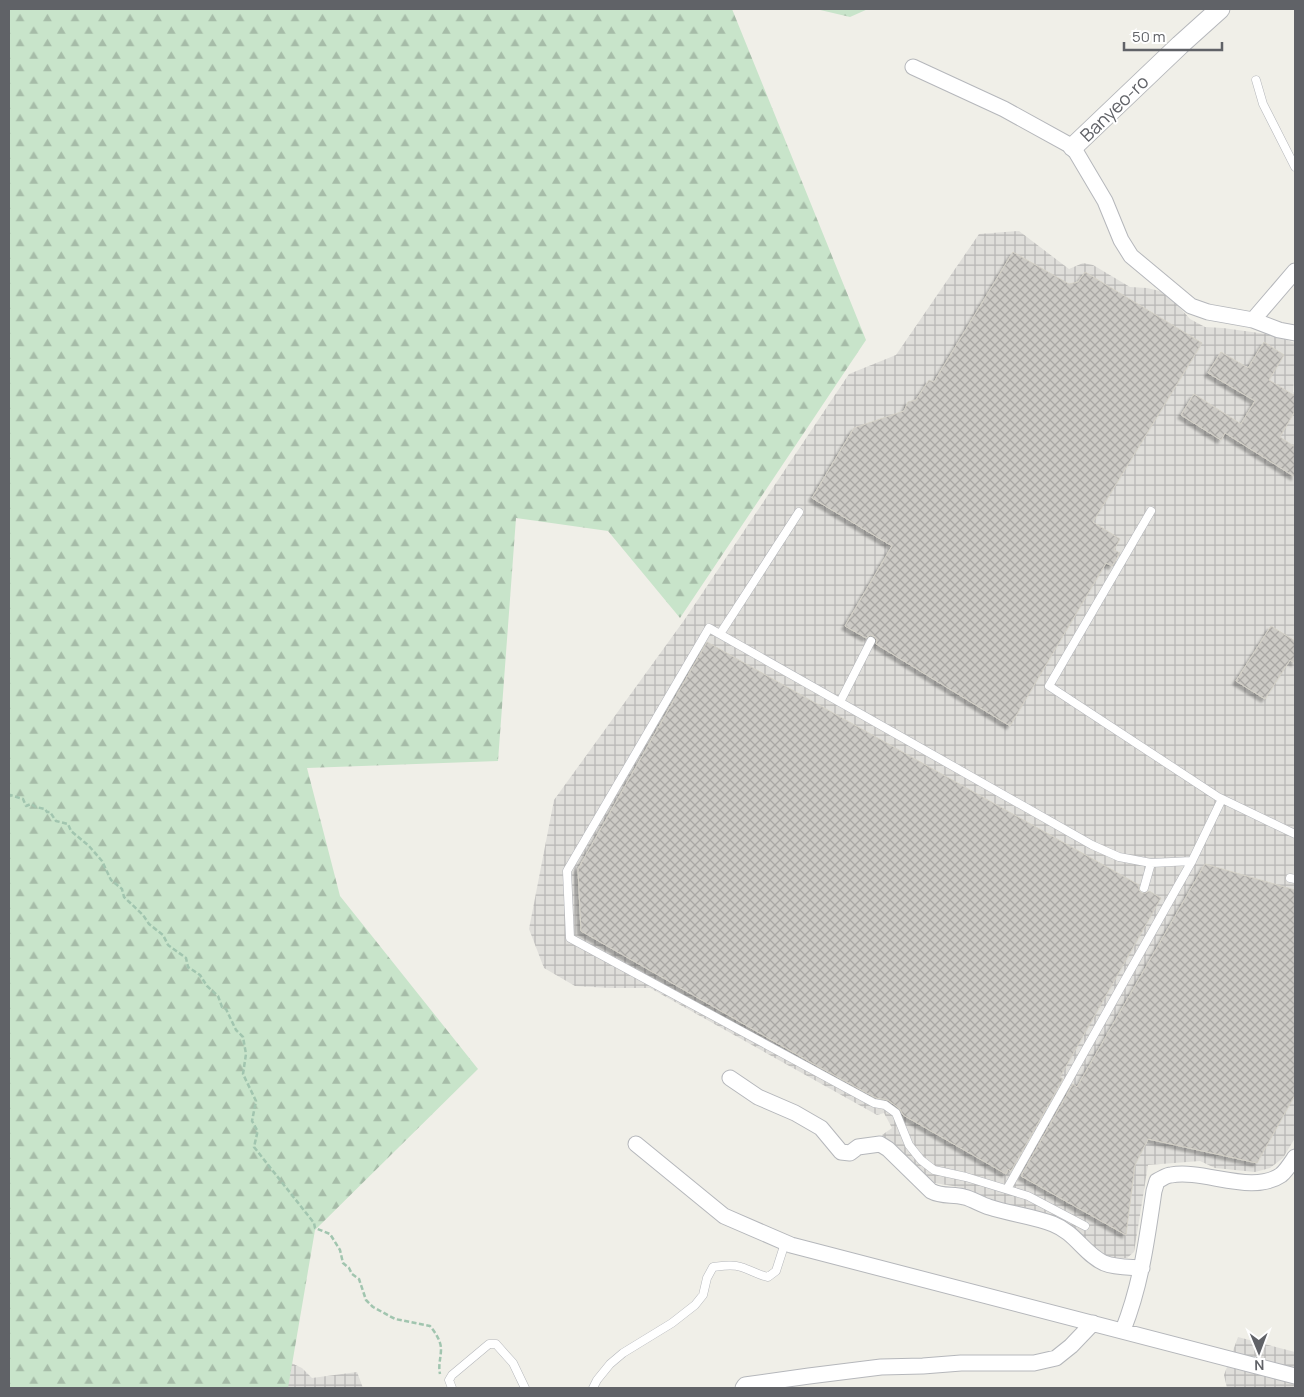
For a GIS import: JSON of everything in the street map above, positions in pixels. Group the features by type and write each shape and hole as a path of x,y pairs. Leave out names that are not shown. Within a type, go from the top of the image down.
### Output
{"street":[{"name":"Banyeo-ro","path":"913,67 1004,109 1073,147 1173,51 1220,9"},
{"path":"1073,147 1105,201 1120,240 1131,256 1191,306 1208,312 1253,320 1279,330 1295,333"},
{"path":"1253,320 1295,271"},
{"path":"730,1078 758,1097 795,1113 821,1128 841,1152 850,1153 858,1147 880,1144 888,1149 931,1191 938,1195 968,1197 988,1207 1051,1223 1065,1229 1094,1257 1105,1264 1142,1268"},
{"path":"636,1144 724,1216 785,1243 1295,1376"},
{"path":"1123,1330 1132,1308 1142,1268 1157,1181 1169,1175 1185,1174 1228,1181 1269,1182 1282,1174 1295,1157"},
{"path":"743,1388 745,1385 791,1378 881,1367 961,1363 1034,1363 1056,1358 1072,1346 1093,1323"}],"lane":[{"path":"1256,80 1263,104 1295,165"},
{"path":"1151,511 1049,686 1222,799 1295,834"},
{"path":"720,634 799,512"},
{"path":"1085,1226 1028,1196 966,1177 934,1170 921,1160 909,1145 896,1113 885,1105 874,1104 570,938 567,872 709,628 1092,845 1119,857 1151,862 1192,861"},
{"path":"840,702 871,641"},
{"path":"1006,1189 1192,861 1222,799"},
{"path":"1144,888 1151,862"},
{"path":"592,1388 610,1364 623,1353 672,1323 695,1305 703,1295 707,1278 713,1267 730,1265 742,1267 768,1277 776,1271 785,1243"},
{"path":"452,1388 449,1380 452,1375 490,1344 496,1344 513,1363 525,1388"}],"path":[{"path":"9,797 10,795 23,799 26,806 31,804 45,809 47,812 50,812 56,821 68,824 71,831 89,846 102,861 110,880 122,888 124,897 143,915 149,924 163,935 168,945 186,958 188,967 200,975 206,986 218,996 222,1007 226,1009 236,1030 243,1037 246,1054 243,1074 256,1101 252,1122 257,1130 254,1147 314,1222 315,1228 330,1234 340,1250 343,1263 358,1279 366,1300 377,1310 395,1319 430,1326 436,1334 441,1347 439,1367 441,1378"}],"shaded area":[{"path":"1019,231 1069,269 1083,263 1093,265 1130,287 1164,292 1190,319 1205,327 1274,335 1295,343 1293,392 1295,393 1295,1138 1283,1158 1270,1168 1255,1172 1215,1168 1200,1161 1148,1165 1134,1252 1127,1258 1109,1258 959,1187 929,1182 882,1135 892,1128 884,1113 877,1115 650,988 575,986 544,968 529,929 554,800 685,619 849,374 896,355 979,234"},
{"path":"1238,1337 1295,1352 1295,1388 1227,1388 1224,1375"},
{"path":"289,1362 302,1368 312,1378 357,1372 363,1388 223,1388"}],"green space":[{"path":"9,9 732,9 866,340 680,618 608,531 516,518 498,761 307,768 340,896 478,1069 315,1230 288,1388 9,1388"},
{"path":"816,9 868,9 850,17"}],"building":[{"path":"1013,252 1069,284 1078,282 1085,272 1202,343 1093,522 1120,539 1114,550 1120,553 1112,566 1106,563 1010,726 876,644 877,640 874,636 870,635 866,638 845,626 892,546 812,498 854,428 904,411 908,402 916,400 929,380 934,382"},
{"path":"1264,342 1284,355 1269,380 1295,396 1295,411 1280,437 1295,447 1295,477 1225,433 1221,440 1181,415 1194,394 1241,424 1255,401 1208,373 1221,352 1248,368"},
{"path":"1271,626 1295,641 1295,663 1290,660 1265,699 1236,681"},
{"path":"707,642 1139,885 1139,890 1142,893 1149,891 1161,898 1060,1077 1063,1079 1011,1171 1008,1169 1006,1174 903,1115 900,1109 888,1100 876,1098 812,1063 581,931 578,869"},
{"path":"1205,864 1295,890 1295,1095 1257,1163 1148,1139 1135,1165 1126,1235 1021,1176 1073,1084 1077,1087"}]}
